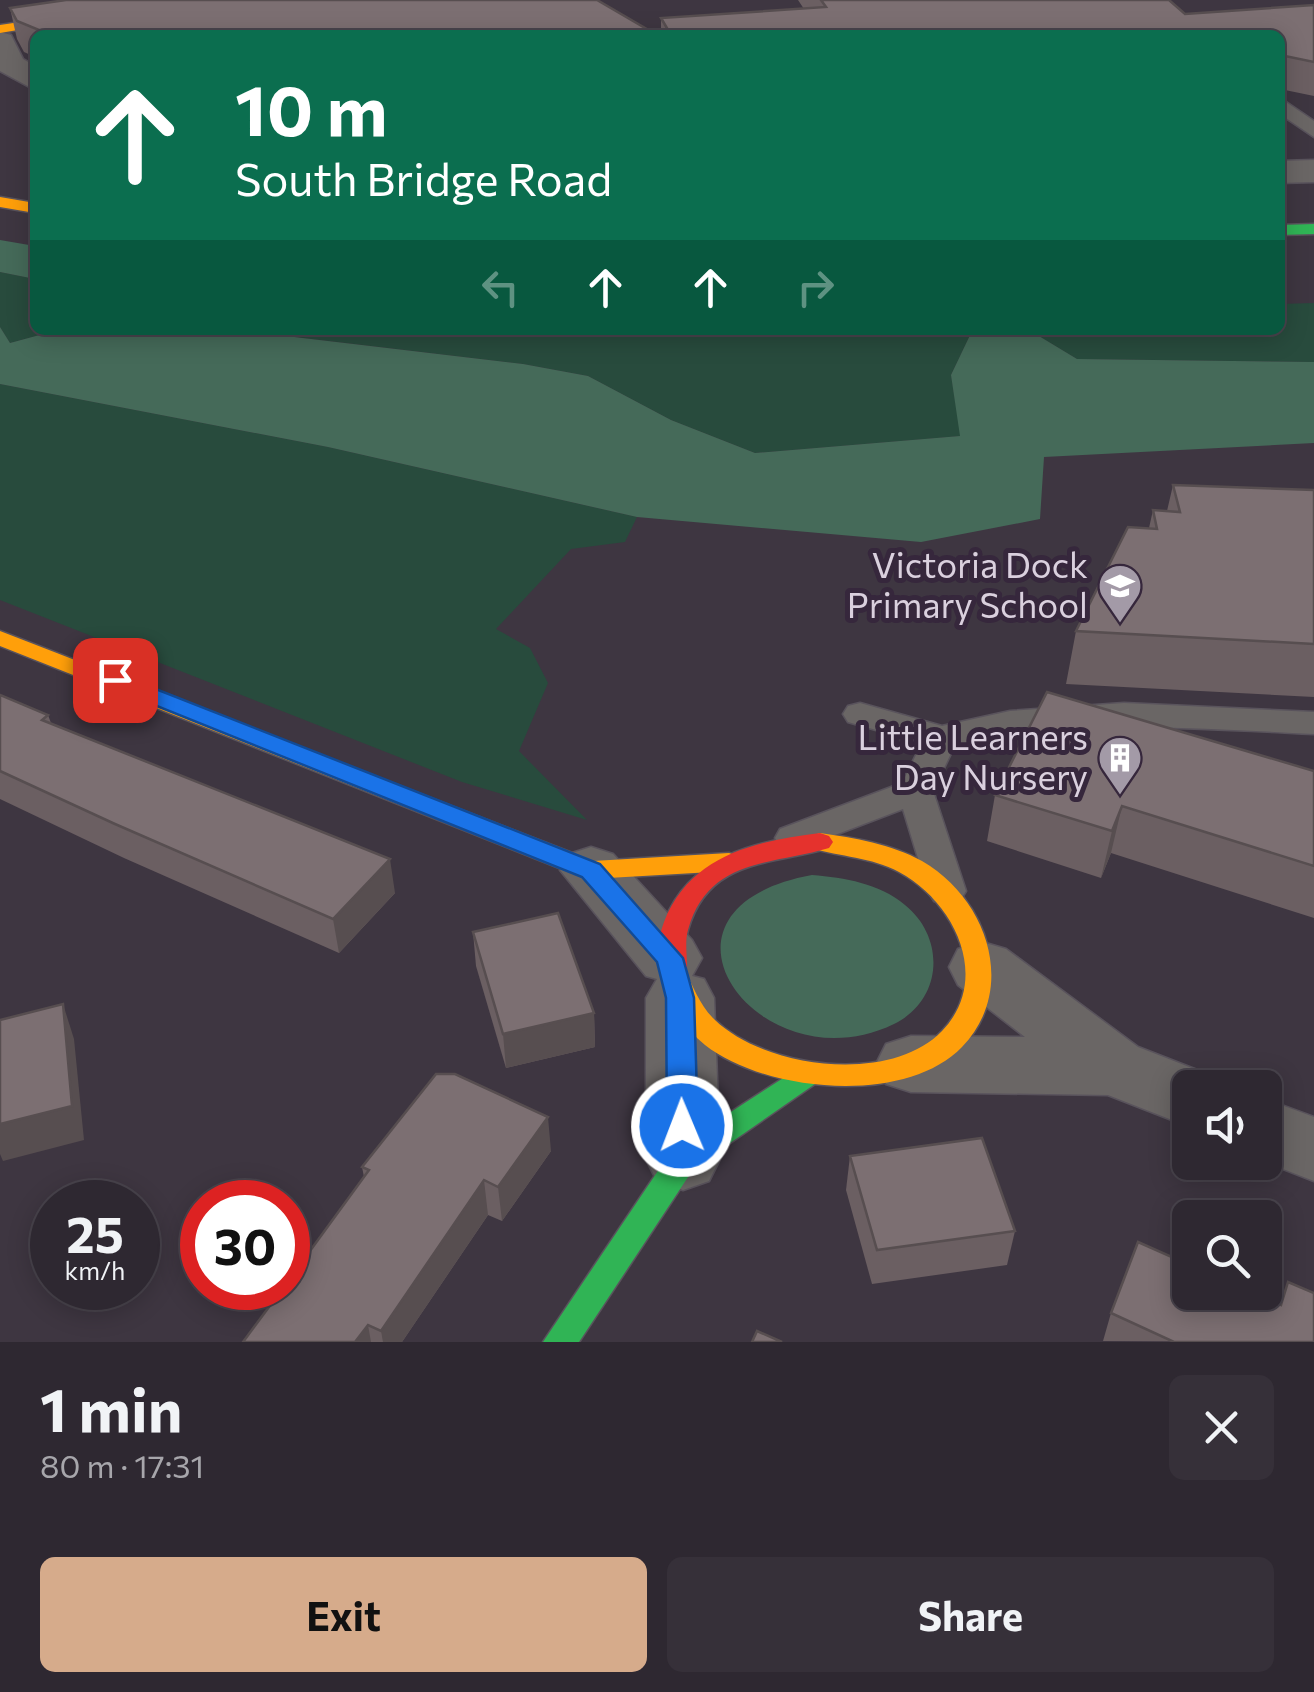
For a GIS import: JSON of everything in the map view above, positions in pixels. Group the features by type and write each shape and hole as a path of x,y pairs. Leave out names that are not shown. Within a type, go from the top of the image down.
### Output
{"main road":[{"path":"0,29 190,0"},
{"path":"0,202 30,207"},
{"path":"1285,230 1314,229"},
{"path":"0,638 591,870 729,862"},
{"path":"820,842 868,850 912,867 948,894 973,928 982,967 975,1005 951,1039 911,1064 861,1077 805,1076 754,1061 710,1034 675,978 674,920 696,886 729,862 773,846 820,842"},
{"path":"560,1342 683,1158 805,1076"}],"street":[{"path":"0,41 10,64 30,77"},
{"path":"1285,172 1314,172"},
{"path":"591,870 675,978 683,1158"},
{"path":"982,967 1114,1067 1172,1091"},
{"path":"911,1064 1114,1067"},
{"path":"1282,1137 1314,1150"}],"lane":[{"path":"1285,108 1314,131"},
{"path":"860,714 942,738 1010,722 1124,714 1314,723"},
{"path":"773,846 915,791 942,738"},
{"path":"915,791 948,894"}],"green space":[{"path":"0,240 30,245 30,278 0,272"},
{"path":"0,272 30,278 30,335 40,335 10,343 0,327"},
{"path":"1314,303 1314,362 1077,359 1037,335 1285,335 1285,304"},
{"path":"0,327 10,343 40,335 278,335 523,364 588,376 671,420 755,453 960,436 951,375 970,335 1037,335 1077,359 1314,362 1314,443 1044,457 1040,519 921,542 637,517 328,447 0,384"},
{"path":"279,335 970,335 951,375 961,436 755,453 671,420 588,376 523,364"},
{"path":"0,384 328,447 637,517 625,542 571,549 496,629 530,648 548,683 519,751 587,820 462,782 0,600"},
{"path":"812,875 849,880 884,891 905,905 927,934 933,968 930,985 910,1013 894,1024 844,1038 798,1033 760,1014 733,987 721,954 728,922 757,894"}],"building":[{"path":"66,0 597,0 648,30 39,30 17,21 10,8"},
{"path":"821,0 1169,0 1185,14 1314,5 1314,62 1285,56 1285,30 668,30 661,18 826,7"},
{"path":"1173,485 1314,490 1314,644 1076,631 1128,527 1157,529 1153,510 1180,512"},
{"path":"1047,692 1314,771 1314,866 1122,806 1112,831 995,795"},
{"path":"0,695 48,715 42,720 390,859 333,919 0,771"},
{"path":"558,913 594,1013 503,1034 473,932"},
{"path":"63,1004 72,1106 0,1124 0,1020"},
{"path":"436,1074 455,1074 548,1117 498,1187 484,1180 381,1331 368,1325 355,1342 243,1342 267,1310 310,1310 310,1251 369,1170 362,1167"},
{"path":"982,1138 1015,1231 877,1250 850,1156"},
{"path":"1138,1242 1172,1257 1172,1310 1282,1310 1288,1282 1314,1293 1314,1342 1174,1342 1111,1313"},
{"path":"757,1331 782,1342 752,1342"}],"traffic: fast":[{"path":"1285,230 1314,229"},
{"path":"560,1342 683,1159 805,1076"}],"traffic: slow":[{"path":"0,29 190,0"},
{"path":"0,202 30,207"},
{"path":"0,638 591,870 729,862"},
{"path":"674,976 686,1004 704,1027 742,1053 785,1069 855,1075 890,1070 923,1059 950,1042 969,1017 979,984 977,950 963,918 937,886 911,867 872,851 820,842"}],"traffic: jam":[{"path":"674,976 671,952 675,929 683,906 696,888 712,874 752,854 820,842"}],"place":[{"name":"Victoria Dock Primary School","path":"1120,624"},
{"name":"Little Learners Day Nursery","path":"1120,796"}],"route":[{"path":"115,680 591,870 669,958 680,998 682,1126"}]}
